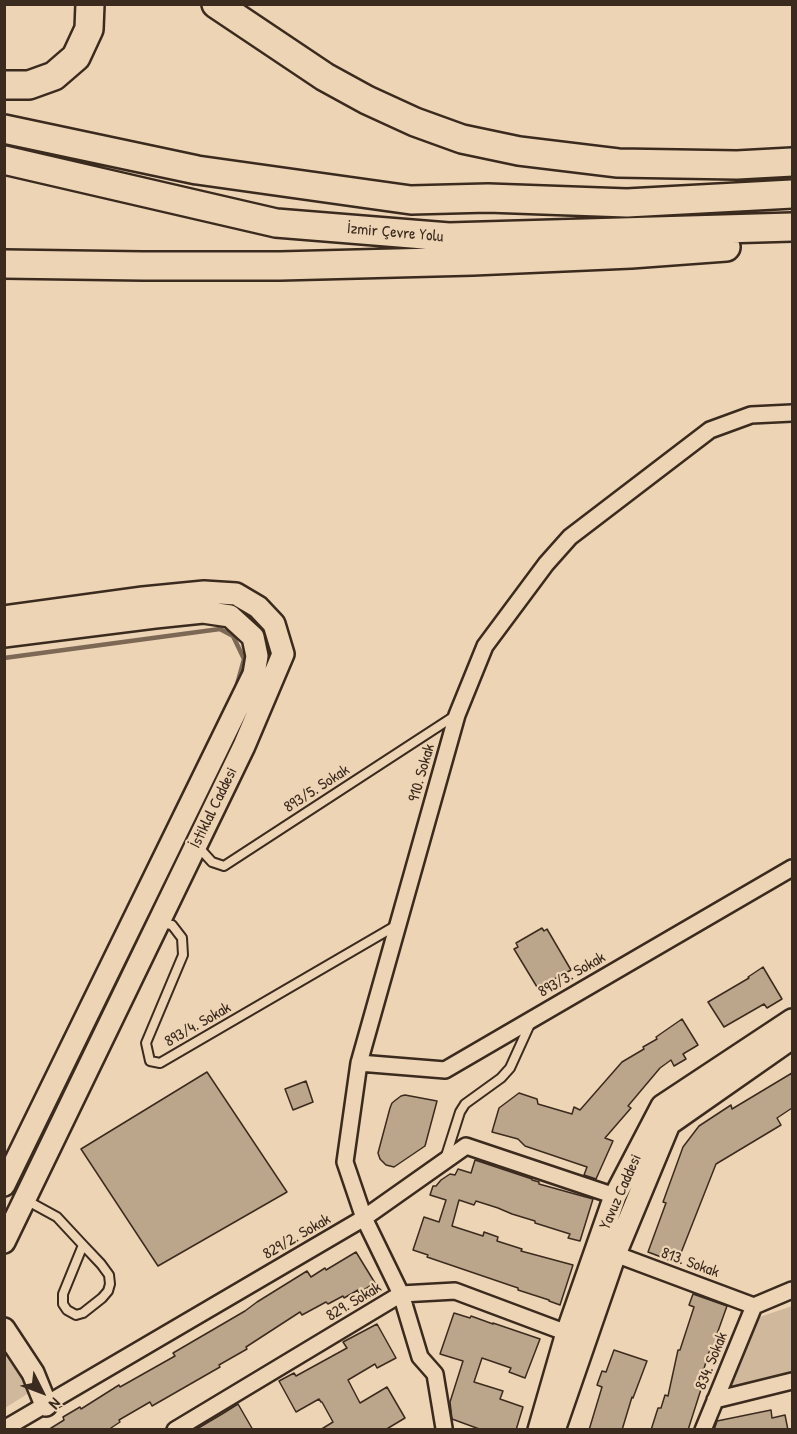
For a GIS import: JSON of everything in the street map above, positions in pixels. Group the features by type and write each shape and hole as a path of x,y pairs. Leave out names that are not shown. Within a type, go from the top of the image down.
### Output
{"highway":[{"path":"4,85 29,85 54,76 76,57 89,29 90,4"},
{"path":"216,4 325,77 406,118 462,139 519,152 618,163 737,165 792,162"},
{"path":"4,129 197,170 411,200 488,198 627,203 792,194"},
{"name":"İzmir Çevre Yolu","path":"4,160 276,223 449,237 792,227"},
{"path":"4,264 280,266 473,261 642,253 792,240"}],"main road":[{"name":"İstiklal Caddesi","path":"4,617 143,598 204,592 236,594 258,607 274,624 283,654 244,746 199,841 4,1242"},
{"name":"İstiklal Caddesi","path":"4,636 203,612 230,616 253,637 257,656 254,674 4,1185"},
{"name":"Yavuz Caddesi","path":"539,1430 567,1333 615,1196 662,1106 792,1020"},
{"name":"Yavuz Caddesi","path":"554,1430 615,1254 669,1124 792,1038"},
{"path":"4,1329 33,1373 46,1405"}],"street":[{"name":"910. Sokak","path":"445,1429 435,1374 420,1357 401,1294 364,1218 345,1162 359,1063 457,715 485,646 546,564 570,537 710,430 751,415 792,413"},
{"name":"893/3. Sokak","path":"359,1063 445,1070 792,868"},
{"name":"829/2. Sokak","path":"4,1430 364,1218 466,1146 615,1196"},
{"name":"813. Sokak","path":"615,1254 754,1306"},
{"path":"754,1306 792,1290"},
{"name":"829. Sokak","path":"175,1430 401,1294 454,1291 567,1333"},
{"name":"834. Sokak","path":"704,1430 754,1306"},
{"path":"715,1400 792,1381"}],"lane":[{"name":"893/5. Sokak","path":"199,841 202,851 212,862 224,866 457,715"},
{"name":"893/4. Sokak","path":"159,922 172,925 182,938 183,955 146,1043 150,1061 160,1063 398,924"},
{"path":"444,1162 460,1112 465,1104 501,1078 510,1068 532,1020"},
{"path":"25,1199 57,1217 83,1245 109,1275 108,1291 83,1313 76,1314 67,1310 63,1304 63,1294 83,1245"}],"shaded area":[{"path":"792,1306 792,1375 730,1388 754,1319"},
{"path":"4,1342 32,1391 5,1408 4,1408"}],"building":[{"path":"542,928 544,931 547,929 571,970 537,987 514,949 518,947 516,943"},
{"path":"763,967 782,999 767,1008 764,1004 724,1027 708,1002"},
{"path":"682,1019 698,1045 683,1054 686,1059 674,1066 671,1060 660,1068 628,1106 631,1108 605,1138 613,1141 596,1179 584,1175 587,1167 525,1146 518,1139 492,1132 499,1108 519,1093 537,1099 538,1104 572,1114 574,1107 580,1110 622,1062 644,1049 643,1047"},
{"path":"207,1072 287,1192 158,1266 81,1149"},
{"path":"792,1073 792,1108 777,1118 781,1125 716,1164 677,1263 648,1252 683,1147 699,1126 731,1105 732,1109"},
{"path":"306,1081 313,1102 293,1110 285,1089"},
{"path":"405,1095 437,1101 425,1146 394,1167 386,1165 378,1153 392,1103"},
{"path":"475,1160 532,1179 539,1184 593,1199 580,1241 568,1238 570,1234 498,1208 476,1201 474,1205 459,1200 452,1226 483,1236 484,1232 498,1237 497,1241 522,1249 521,1251 573,1265 560,1305 413,1250 424,1217 439,1222 446,1200 430,1195 433,1186 450,1174 455,1175 458,1169 471,1173"},
{"path":"356,1252 375,1283 359,1293 358,1290 328,1304 326,1302 302,1315 300,1312 246,1347 247,1349 219,1365 220,1367 152,1406 150,1402 119,1420 120,1422 108,1430 48,1430 64,1420 63,1417 80,1407 81,1409 119,1385 120,1387 175,1356 173,1353 307,1271 311,1277"},
{"path":"693,1294 727,1306 717,1334 721,1335 715,1354 709,1352 700,1382 703,1383 688,1430 651,1430 658,1408 661,1408 665,1395 668,1396 678,1350 680,1350 694,1307 689,1305"},
{"path":"454,1313 470,1318 471,1316 540,1339 525,1378 509,1372 511,1368 482,1358 474,1382 503,1391 500,1399 523,1407 516,1430 482,1430 452,1419 450,1402 463,1361 440,1354"},
{"path":"377,1324 396,1358 377,1368 375,1364 348,1380 360,1403 387,1387 405,1418 385,1430 320,1430 333,1422 322,1402 319,1399 296,1412 279,1381 294,1373 296,1376 347,1348 343,1342"},
{"path":"614,1350 647,1361 632,1397 622,1430 589,1430 602,1387 597,1385 602,1371 606,1372"},
{"path":"238,1404 253,1430 195,1430 222,1414"},
{"path":"771,1410 772,1418 785,1415 788,1430 714,1430 717,1421"}],"waterway":[{"path":"4,658 220,629 233,636 244,659 236,688"}]}
